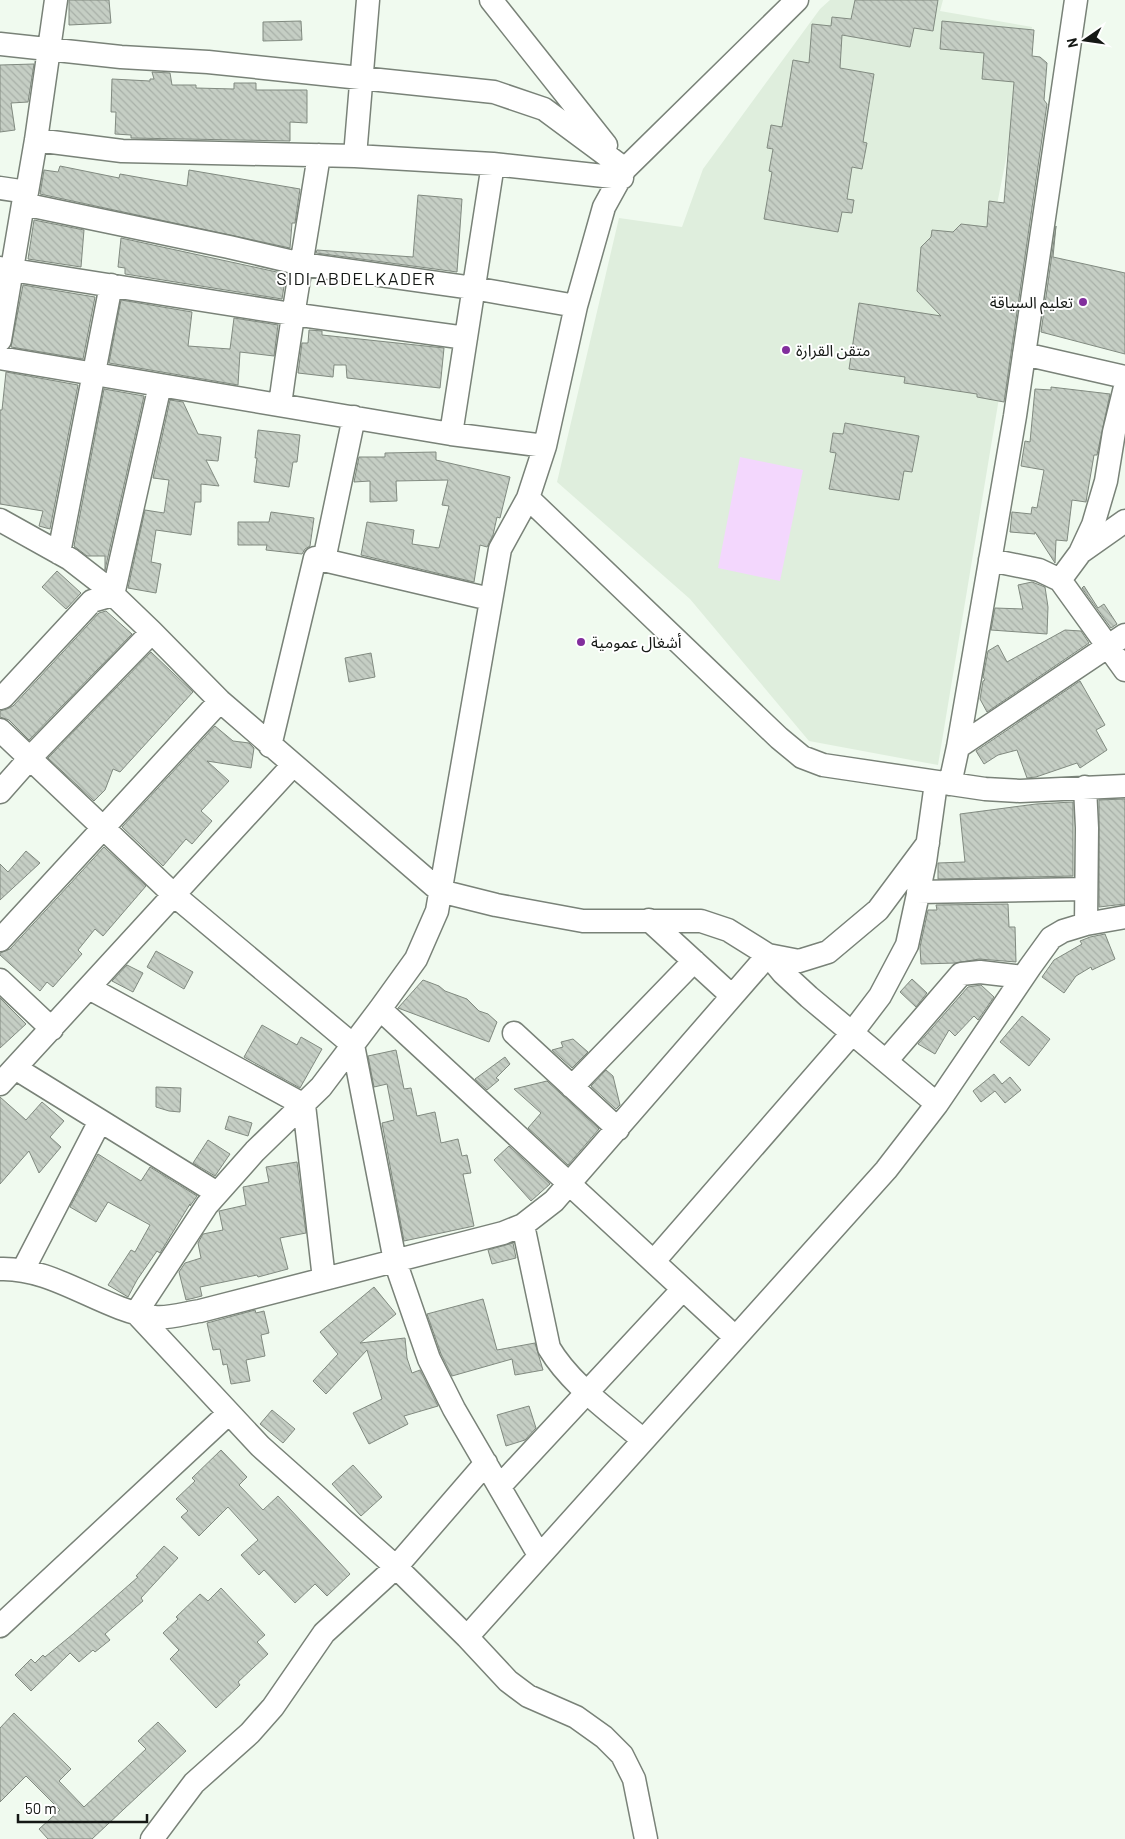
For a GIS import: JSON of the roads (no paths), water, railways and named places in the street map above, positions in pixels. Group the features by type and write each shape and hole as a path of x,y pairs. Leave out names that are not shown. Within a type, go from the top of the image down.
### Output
{"street":[{"path":"0,340 6,269 25,198 36,140 56,0"},
{"path":"354,156 368,0"},
{"path":"491,0 623,173"},
{"path":"136,1313 207,1205 255,1151 321,1087 416,959 437,911 500,549 528,498 545,446 576,306 600,218 623,173 797,0"},
{"path":"654,1261 852,1033 880,996 907,946 928,843 943,784 958,747 1024,354 1076,0"},
{"path":"0,44 49,50 208,62 494,92 544,110 623,173"},
{"path":"36,140 122,152 354,156 623,173"},
{"path":"280,405 292,314 319,155"},
{"path":"451,434 493,164"},
{"path":"0,188 25,198 302,264 473,288 576,306"},
{"path":"6,269 292,314 466,338"},
{"path":"59,553 111,285"},
{"path":"1024,354 1125,377"},
{"path":"0,358 451,434 545,446"},
{"path":"113,595 160,385"},
{"path":"1060,580 1080,553 1094,525 1106,481 1114,432 1125,387"},
{"path":"324,560 354,417"},
{"path":"528,498 779,738 802,757 823,765 985,789 1020,791 1125,786"},
{"path":"0,520 70,559 101,583 220,701 440,892 496,905 583,921 701,921 728,930 768,955 809,996 937,1104"},
{"path":"1080,553 1125,522"},
{"path":"270,746 315,558 490,599"},
{"path":"990,560 1040,570 1060,580 1117,641 1125,670"},
{"path":"0,698 92,601 113,595"},
{"path":"0,792 30,758 152,632"},
{"path":"958,747 1117,641"},
{"path":"0,940 220,701"},
{"path":"0,730 174,895 353,1045 394,1261 429,1359 454,1408 540,1555"},
{"path":"0,1084 293,765"},
{"path":"1084,787 1087,828 1086,924"},
{"path":"768,955 799,960 828,952 878,910 928,843"},
{"path":"918,892 1086,888"},
{"path":"467,1637 886,1170 937,1104 1023,976 1051,938 1063,931 1086,924 1125,917"},
{"path":"649,920 732,996"},
{"path":"0,1269 23,1270 136,1313 156,1317 200,1310 324,1279 503,1233 523,1225 554,1201 569,1185 768,955"},
{"path":"572,1087 694,961"},
{"path":"886,1061 961,974 980,972 1023,976"},
{"path":"0,980 52,1029"},
{"path":"89,988 304,1105"},
{"path":"380,1010 735,1337"},
{"path":"514,1033 618,1129"},
{"path":"15,1068 217,1193"},
{"path":"304,1105 324,1279"},
{"path":"23,1270 100,1121"},
{"path":"523,1225 549,1348 557,1361 588,1392 643,1440"},
{"path":"500,1486 683,1289"},
{"path":"136,1313 260,1446 396,1567 467,1637 508,1681 528,1696 576,1716 604,1737 622,1755 634,1779 646,1839"},
{"path":"0,1626 229,1413"},
{"path":"152,1839 194,1783 250,1733 273,1707 324,1633 396,1567 486,1463"}],"place":[{"name":"تعليم السياقة","path":"1083,302"},
{"name":"متقن القرارة","path":"786,350"},
{"name":"أشغال عمومية","path":"581,642"}],"district":[{"name":"SIDI ABDELKADER","path":"356,279"}]}
